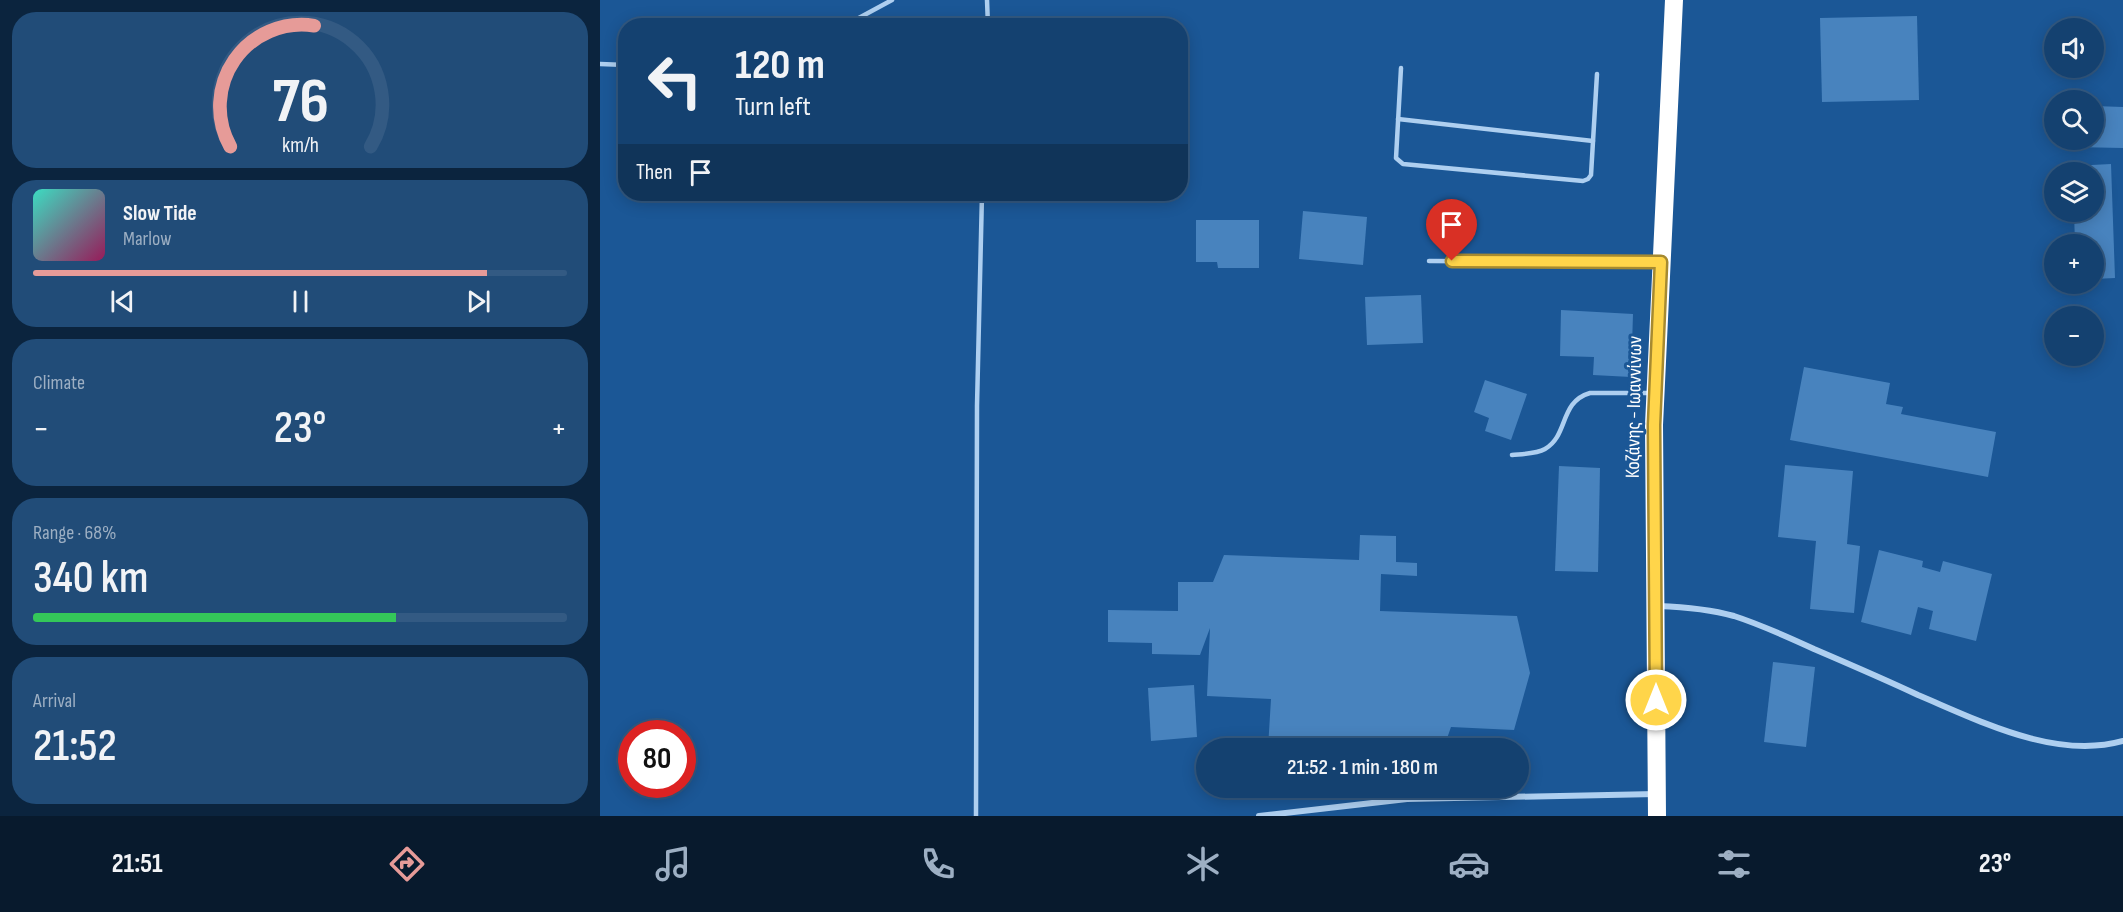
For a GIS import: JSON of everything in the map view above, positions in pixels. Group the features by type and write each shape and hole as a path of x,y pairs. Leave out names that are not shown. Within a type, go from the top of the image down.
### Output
{"highway":[{"name":"Κοζάνης - Ιωαννίνων","path":"1657,816 1655,393 1674,0"}],"street":[{"path":"1655,606 1717,612 1753,623 1938,703 2039,740 2079,745 2110,744 2123,741"},
{"path":"1259,816 1407,800 1656,794"}],"lane":[{"path":"859,18 892,0"},
{"path":"987,0 988,18"},
{"path":"600,64 618,65"},
{"path":"1401,68 1396,158 1402,164 1583,181 1591,175 1597,74"},
{"path":"1398,118 1593,141"},
{"path":"976,816 977,406 982,201"},
{"path":"1428,261 1661,262"},
{"path":"1512,455 1543,450 1551,444 1559,435 1565,416 1580,396 1590,393 1655,393"}],"building":[{"path":"1917,16 1919,100 1822,102 1820,18"},
{"path":"2104,106 2123,107 2123,148 2104,148"},
{"path":"2104,164 2111,164 2115,278 2104,279 2104,234 2075,234 2074,222 2104,222"},
{"path":"1303,211 1367,217 1363,265 1299,259"},
{"path":"1196,220 1259,220 1259,268 1218,268 1217,262 1196,262"},
{"path":"1421,295 1423,343 1367,345 1365,297"},
{"path":"1561,310 1633,314 1631,377 1593,375 1594,357 1560,356"},
{"path":"1804,367 1890,383 1886,404 1903,407 1901,414 1996,432 1988,477 1790,440"},
{"path":"1485,380 1527,394 1511,440 1485,431 1489,418 1474,412"},
{"path":"1785,465 1853,471 1847,544 1860,546 1854,613 1810,609 1816,541 1778,537"},
{"path":"1559,466 1600,468 1598,572 1555,571"},
{"path":"1360,535 1396,536 1396,562 1417,563 1417,576 1381,574 1380,611 1517,616 1530,673 1514,730 1451,727 1447,738 1269,738 1271,699 1207,696 1210,628 1200,655 1152,654 1152,643 1108,642 1108,610 1178,611 1178,582 1213,582 1224,555 1359,560"},
{"path":"1879,550 1923,561 1922,567 1940,572 1943,561 1992,574 1976,641 1929,629 1933,611 1918,607 1911,635 1861,622"},
{"path":"1773,662 1815,667 1806,747 1764,742"},
{"path":"1194,685 1197,737 1151,741 1148,688"}],"route":[{"path":"1452,261 1661,262 1654,425 1656,700"}]}
